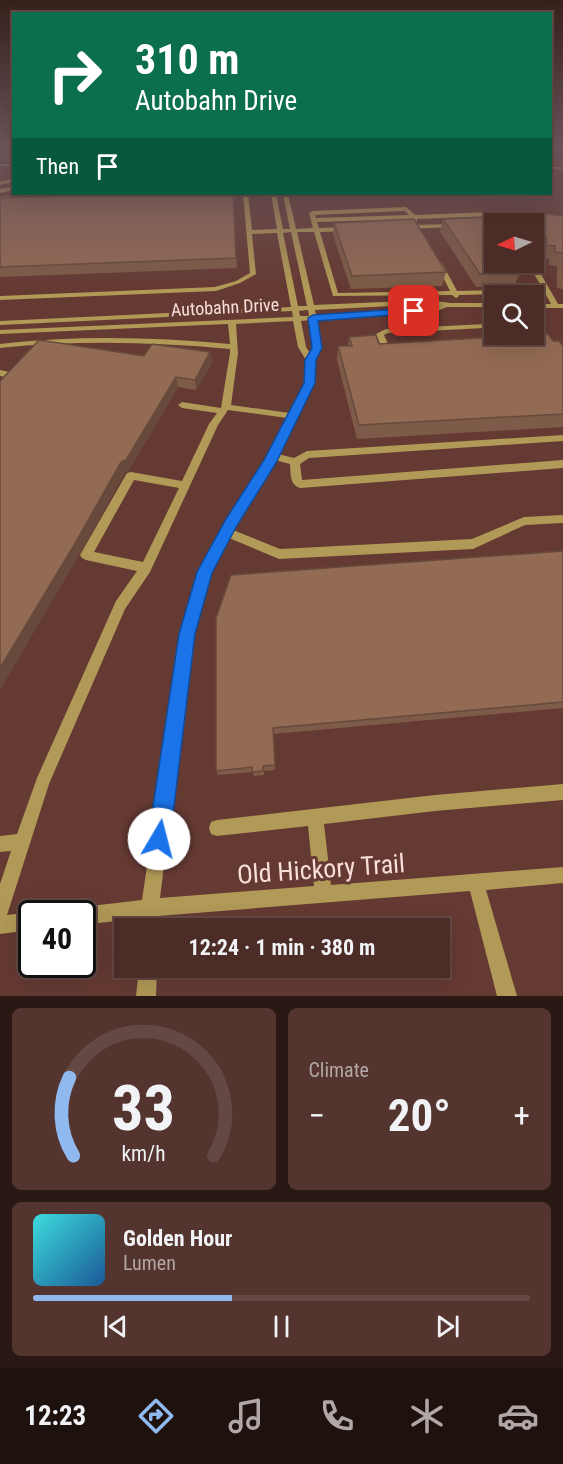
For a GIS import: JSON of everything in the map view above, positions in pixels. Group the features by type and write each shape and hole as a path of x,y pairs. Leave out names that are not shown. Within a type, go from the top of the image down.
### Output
{"street":[{"path":"0,199 40,195"},
{"path":"0,298 221,288 253,274 245,195"},
{"path":"273,195 302,347 310,360"},
{"path":"150,918 187,634 204,572 273,456 309,383 310,360 317,348 313,318 285,195"},
{"path":"424,236 414,217 406,208 312,213 335,295 484,292"},
{"path":"414,217 484,214"},
{"path":"544,222 563,225"},
{"path":"396,228 466,224"},
{"path":"249,232 351,229"},
{"path":"434,255 460,305"},
{"path":"536,273 547,291 560,306"},
{"name":"Autobahn Drive","path":"0,330 429,302 450,305 484,305"},
{"name":"Autobahn Drive","path":"0,330 297,319 434,310 450,305"},
{"path":"544,305 560,306"},
{"path":"0,910 42,783 120,605 146,568 214,424 224,409 233,347 232,322"},
{"path":"402,347 385,346 380,334 386,331 484,326"},
{"path":"0,346 49,340 95,339 233,347"},
{"path":"0,374 15,376"},
{"path":"182,405 293,416"},
{"path":"273,456 295,462 307,455 563,438"},
{"path":"295,462 297,482 300,484 563,464"},
{"path":"146,568 86,555 131,476 185,485"},
{"path":"226,532 279,554 473,544 524,521 563,519"},
{"path":"217,828 563,792"},
{"path":"315,817 323,894"},
{"path":"0,844 22,842"},
{"name":"Old Hickory Trail","path":"96,914 563,875"},
{"path":"476,882 507,996"},
{"path":"0,925 18,923"},
{"path":"146,996 147,978"}],"building":[{"path":"233,195 236,258 0,267 0,198"},
{"path":"544,214 563,216 563,253 555,252 555,246 546,245 546,237 544,237"},
{"path":"484,218 484,273 500,273 480,274 443,219"},
{"path":"414,219 446,272 352,276 334,223"},
{"path":"544,334 548,334 553,341 559,341 563,346 563,414 359,425 338,346 352,346 349,337 376,335 379,344 484,338 484,345 544,345"},
{"path":"39,340 144,356 152,344 210,352 195,380 176,377 126,460 121,462 0,668 0,381"},
{"path":"563,551 563,702 273,728 275,765 263,766 263,771 252,772 252,767 216,771 216,618 231,575"}],"route":[{"path":"159,839 187,634 204,572 231,523 269,463 309,383 310,360 317,348 313,318 414,311"}]}
